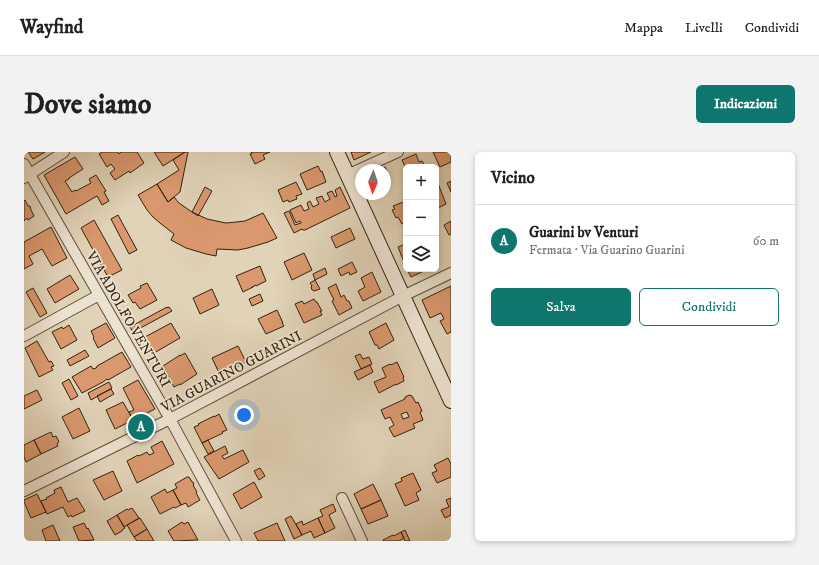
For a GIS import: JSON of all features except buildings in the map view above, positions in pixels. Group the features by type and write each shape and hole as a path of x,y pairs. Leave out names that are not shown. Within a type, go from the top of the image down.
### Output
{"street":[{"path":"27,176 64,152"},
{"path":"336,152 451,401"},
{"path":"347,175 398,152"},
{"name":"VIA ADOLFO VENTURI","path":"24,164 27,176 99,295 170,419 236,541"},
{"name":"VIA GUARINO GUARINI","path":"24,491 170,419 403,296 451,273"},
{"path":"24,336 99,295"},
{"path":"342,498 362,541"}],"place":[{"name":"Guarini bv Venturi","path":"141,427"}]}
